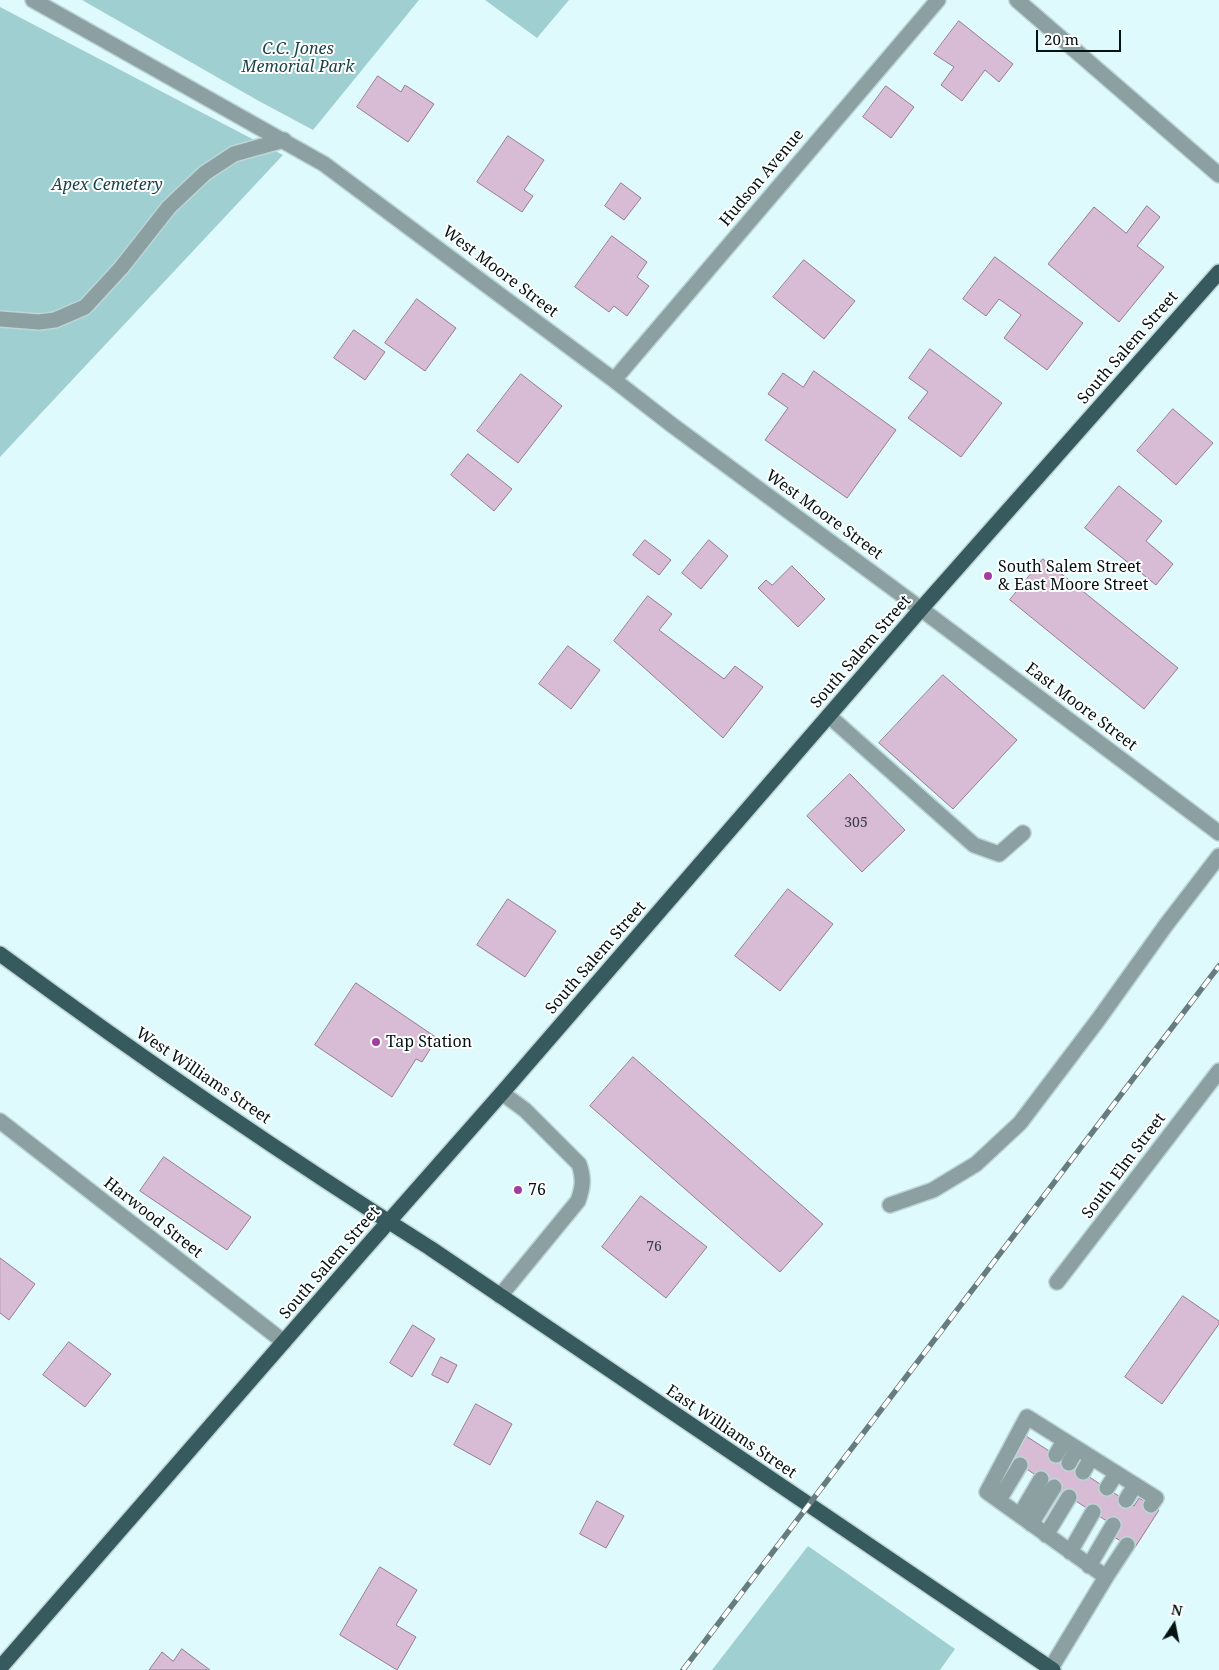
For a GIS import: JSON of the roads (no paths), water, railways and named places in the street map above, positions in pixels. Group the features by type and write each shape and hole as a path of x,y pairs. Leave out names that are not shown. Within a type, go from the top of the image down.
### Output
{"main road":[{"name":"South Salem Street","path":"0,1668 921,609 1219,272"},
{"name":"West Williams Street","path":"0,954 126,1045 349,1197 389,1222"},
{"name":"East Williams Street","path":"389,1222 1052,1669"}],"street":[{"name":"West Moore Street","path":"33,0 324,164 921,609"},
{"name":"Hudson Avenue","path":"614,380 938,0"},
{"path":"1017,0 1219,175"},
{"path":"0,319 39,322 55,320 85,307 121,268 169,207 205,173 234,154 284,140"},
{"name":"East Moore Street","path":"921,609 1219,833"},
{"path":"829,716 974,845 999,854 1023,833"},
{"path":"890,1205 933,1190 976,1164 1020,1123 1219,856"},
{"name":"South Elm Street","path":"1057,1282 1219,1071"},
{"path":"500,1296 578,1200 583,1187 583,1175 579,1164 525,1110 502,1093"},
{"name":"Harwood Street","path":"0,1122 284,1342"},
{"path":"1106,1577 987,1492 1027,1417 1039,1435 1070,1445 1156,1498 1151,1506"},
{"path":"1056,1454 1070,1445"},
{"path":"1069,1463 1070,1445"},
{"path":"1083,1472 1091,1458"},
{"path":"999,1500 1020,1465"},
{"path":"1107,1488 1116,1474"},
{"path":"1026,1520 1047,1483"},
{"path":"1126,1500 1135,1485"},
{"path":"1046,1535 1070,1497"},
{"path":"1070,1552 1093,1512"},
{"path":"1089,1566 1113,1525"},
{"path":"1052,1669 1127,1545"}],"railway":[{"path":"683,1670 1219,966"}],"place":[{"name":"South Salem Street & East Moore Street","path":"988,576"},
{"name":"Tap Station","path":"376,1042"},
{"name":"76","path":"518,1190"}],"park label":[{"name":"C.C. Jones Memorial Park","path":"298,58"},
{"name":"Apex Cemetery","path":"107,185"}]}
